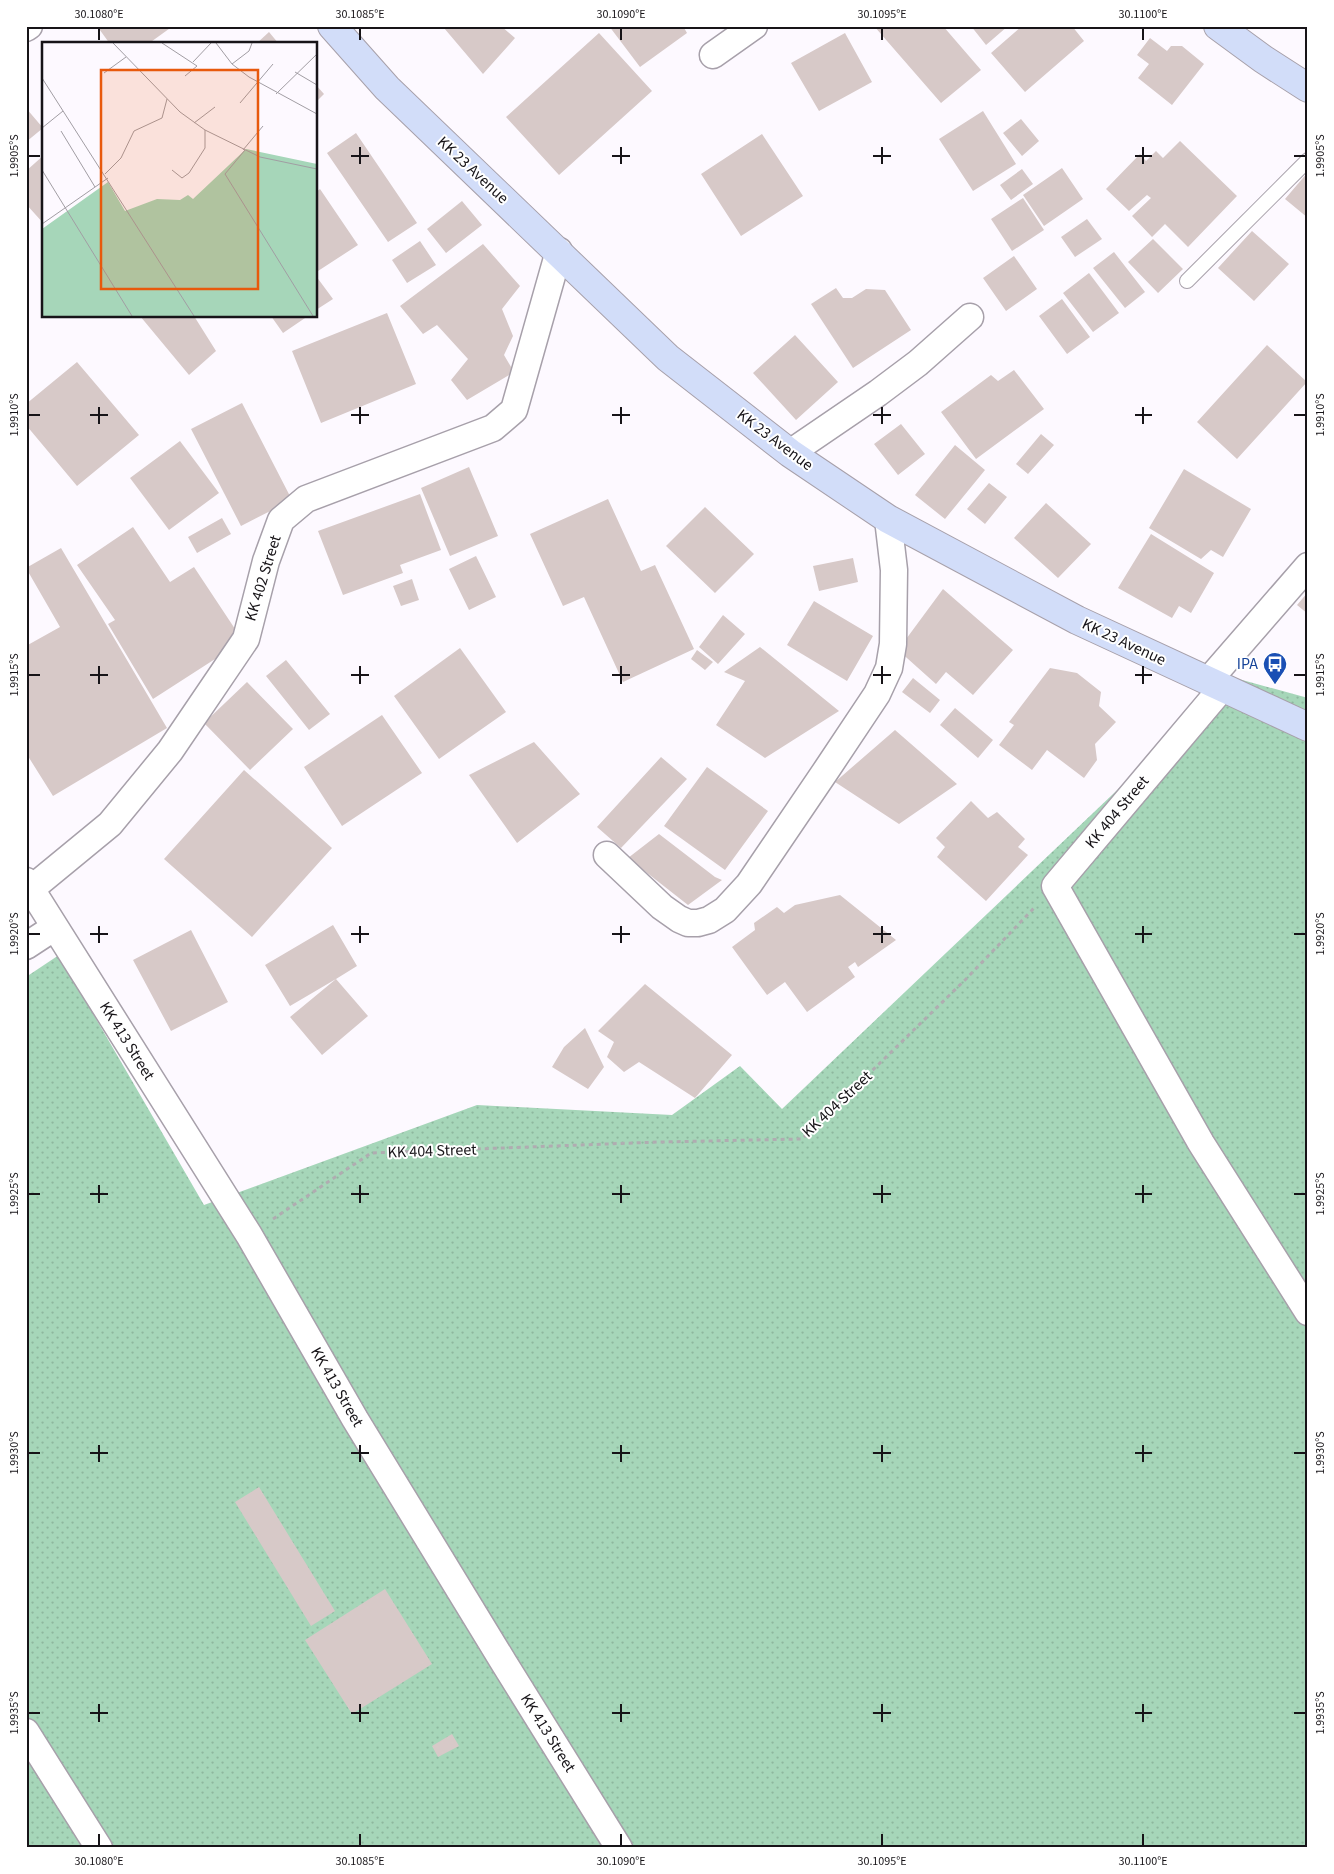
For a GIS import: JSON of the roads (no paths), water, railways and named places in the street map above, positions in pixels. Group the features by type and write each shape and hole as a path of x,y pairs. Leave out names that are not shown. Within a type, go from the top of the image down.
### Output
{"main road":[{"name":"KK 23 Avenue","path":"332,26 387,88 559,251 668,358 790,453 888,519 1076,620 1308,727"},
{"path":"1218,26 1263,59 1308,88"}],"street":[{"path":"712,55 754,26"},
{"name":"KK 402 Street","path":"29,885 110,824 170,751 246,638 266,561 281,520 306,499 493,428 514,410 559,251"},
{"path":"790,453 878,394 918,363 970,317"},
{"path":"607,856 662,907 678,919 688,923 698,924 709,920 724,910 749,884 872,701 888,668 893,644 894,570 888,519"},
{"name":"KK 404 Street","path":"1308,566 1055,886 1201,1143 1308,1312"},
{"name":"KK 413 Street","path":"29,885 249,1235 355,1419 619,1848"},
{"path":"26,946 55,927"},
{"path":"26,1732 100,1848"}],"lane":[{"path":"1187,281 1308,160"}],"place":[{"name":"IPA","path":"1275,685"}]}
